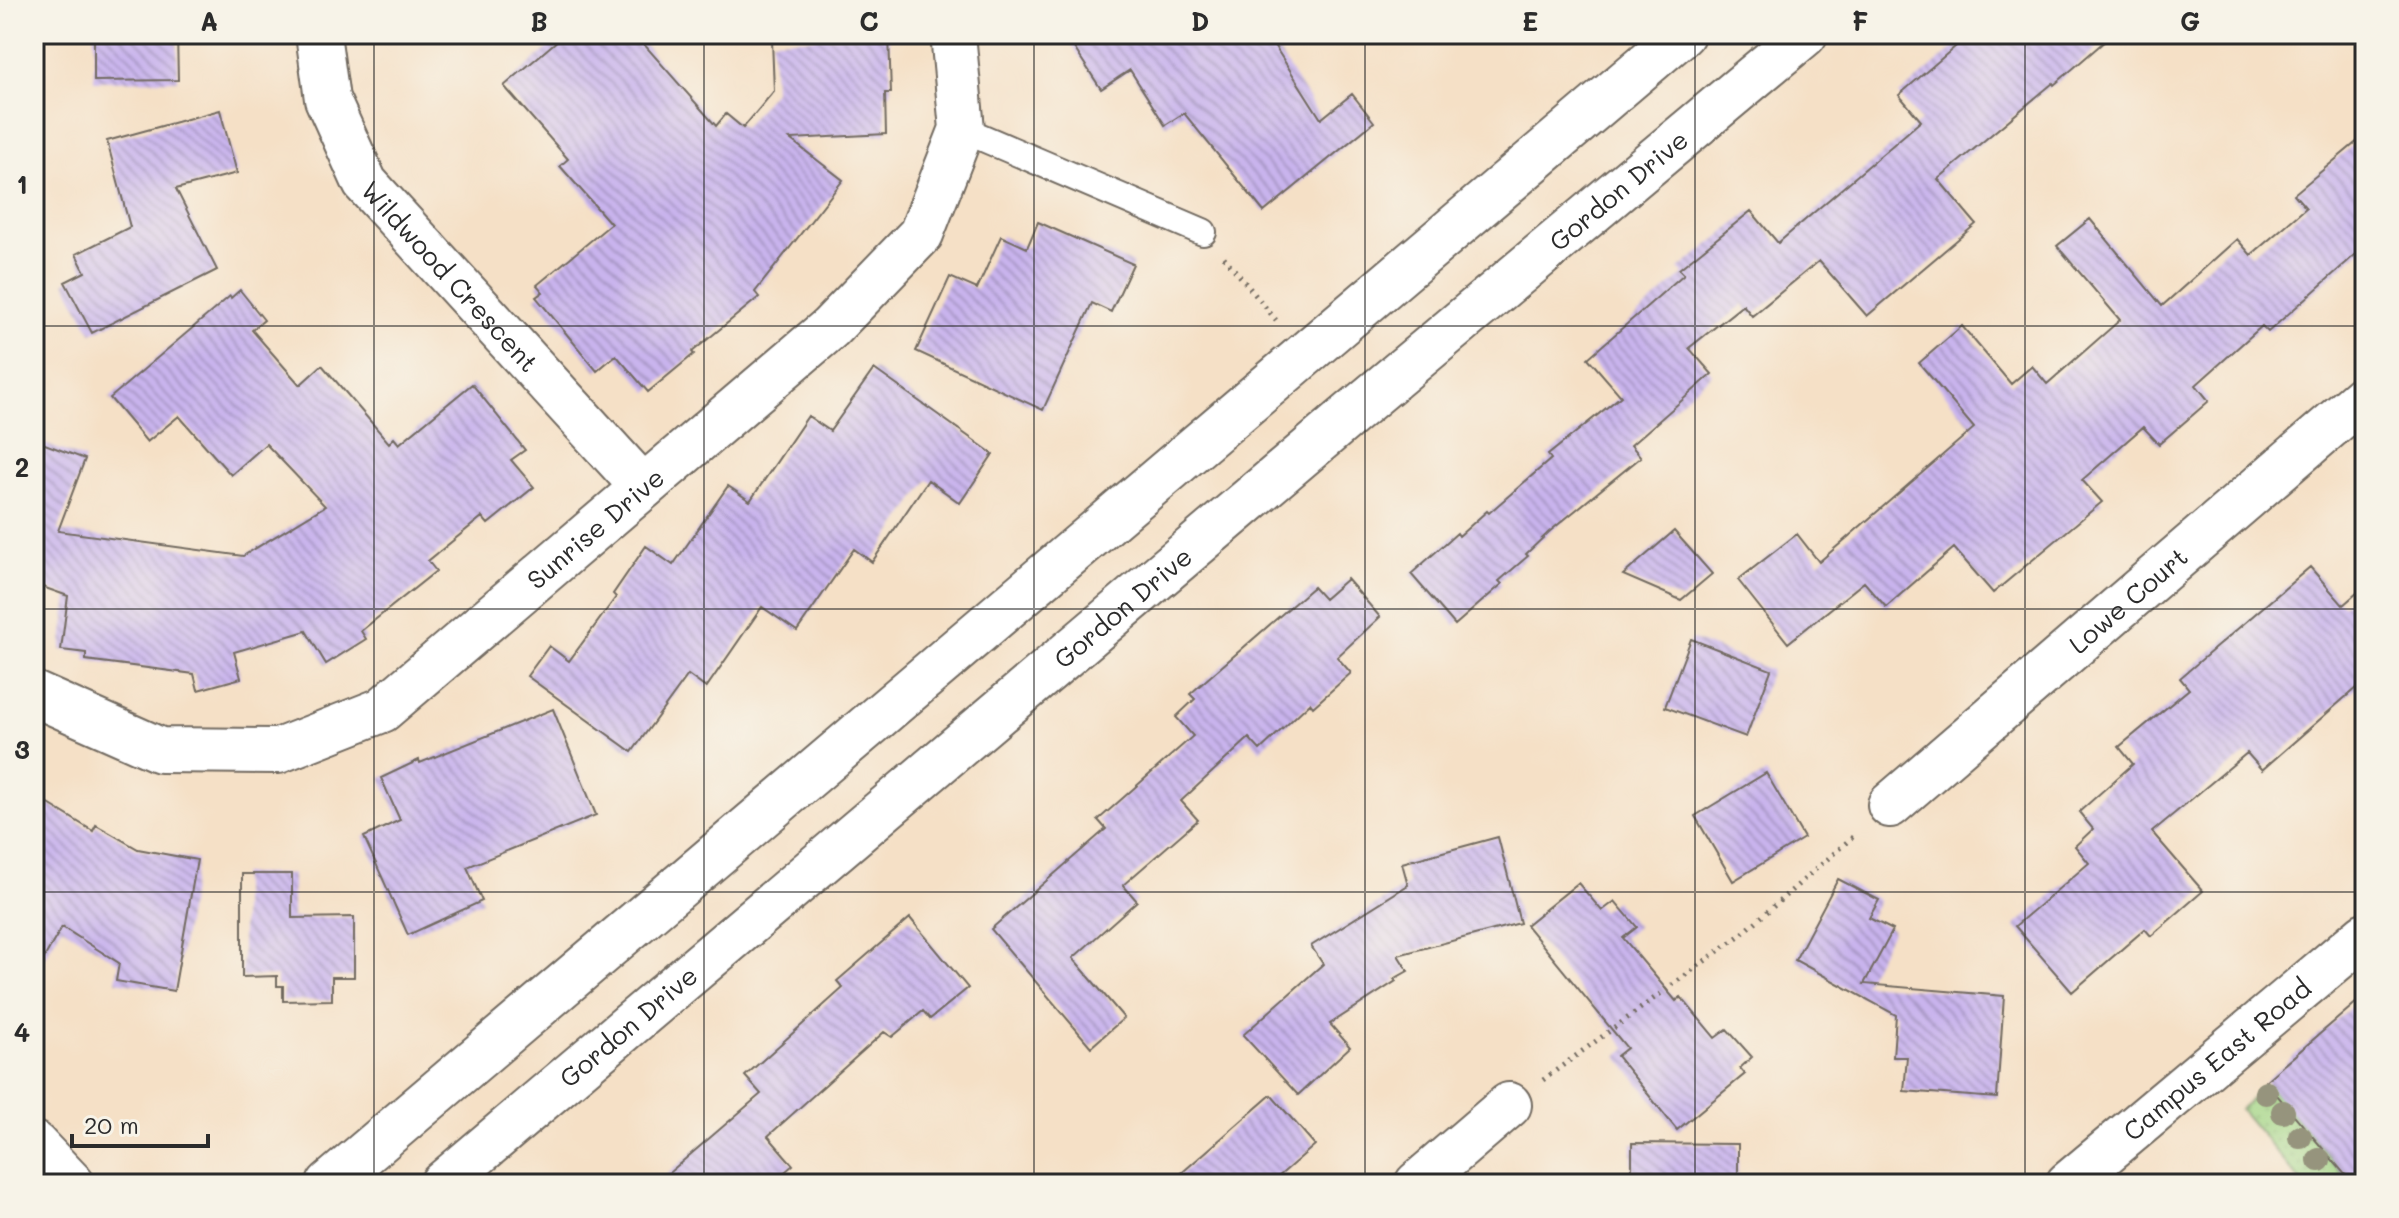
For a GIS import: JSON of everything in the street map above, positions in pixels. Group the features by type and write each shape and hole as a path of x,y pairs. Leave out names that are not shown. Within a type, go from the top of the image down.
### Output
{"main road":[{"name":"Wildwood Crescent","path":"318,34 327,99 365,183 643,487"},
{"name":"Sunrise Drive","path":"34,694 160,750 278,751 382,710 830,328 921,234 962,129 953,34"},
{"path":"329,1184 1682,34"},
{"name":"Gordon Drive","path":"442,1184 1353,412 1805,34"},
{"name":"Lowe Court","path":"1890,805 2365,396"},
{"name":"Campus East Road","path":"2068,1184 2365,935"},
{"path":"1417,1184 1509,1105"},
{"path":"34,1144 72,1184"}],"lane":[{"path":"962,129 1203,232"}],"path":[{"path":"1509,1105 1743,933 1890,805"}],"green space":[{"path":"2268,1084 2352,1184 2303,1184 2240,1109"}],"building":[{"path":"94,34 177,34 178,80 94,81"},
{"path":"565,34 635,34 716,126 726,114 743,128 774,91 772,40 889,35 891,93 885,93 886,134 790,139 843,180 755,292 759,297 648,392 616,355 597,371 536,297 543,292 537,285 611,224 560,166 568,159 504,86"},
{"path":"1065,34 1267,34 1321,119 1352,94 1374,122 1264,212 1184,113 1165,125 1130,70 1101,89"},
{"path":"1970,34 2113,34 1938,179 1976,224 1867,316 1819,261 1752,316 1743,305 1689,348 1712,374 1631,445 1641,457 1549,532 1526,554 1528,556 1499,581 1502,584 1455,625 1411,574 1457,533 1459,536 1487,511 1489,513 1551,459 1548,455 1621,396 1588,358 1684,274 1679,269 1751,211 1778,243 1921,121 1899,95"},
{"path":"220,110 237,173 176,189 217,270 92,333 65,282 85,272 76,254 130,227 107,141"},
{"path":"2365,135 2365,246 2268,332 2262,326 2196,385 2209,401 2159,444 2143,427 2082,480 2102,502 1993,593 1954,548 1886,607 1864,582 1788,643 1738,580 1797,534 1819,562 1974,428 1919,363 1962,326 2011,384 2032,366 2047,384 2120,320 2057,246 2090,219 2162,306 2237,239 2251,255 2306,208 2294,194"},
{"path":"1038,222 1133,264 1111,312 1092,303 1043,410 916,351 950,277 977,289 1001,236 1027,248"},
{"path":"240,290 264,320 252,330 300,385 322,365 389,443 394,438 399,444 472,384 525,450 511,460 534,487 488,524 482,517 428,561 436,571 361,631 366,639 326,664 306,631 234,652 241,678 198,690 194,674 86,660 86,653 61,650 68,596 34,584 34,440 85,459 58,531 243,556 325,506 266,444 231,475 179,416 147,442 110,398"},
{"path":"874,369 993,454 960,503 928,480 872,562 854,549 797,631 762,607 706,688 688,675 632,752 527,676 549,646 569,661 616,597 613,594 646,546 673,565 728,486 750,501 808,416 830,431"},
{"path":"1674,531 1712,574 1681,600 1623,575"},
{"path":"2310,567 2343,605 2365,586 2365,680 2262,770 2247,753 2152,832 2203,891 2151,936 2145,929 2072,992 2015,926 2089,863 2075,846 2093,829 2079,812 2133,764 2119,747 2189,689 2180,678"},
{"path":"1347,579 1380,617 1337,657 1351,673 1313,707 1310,703 1260,750 1249,738 1181,801 1198,820 1123,885 1137,901 1073,958 1124,1018 1091,1047 991,929 1106,829 1098,820 1193,736 1176,717 1195,699 1190,694 1313,587 1324,599"},
{"path":"1691,639 1771,670 1746,737 1665,707"},
{"path":"553,709 596,815 467,867 482,901 408,935 364,837 400,820 381,778 419,760 420,763"},
{"path":"1766,773 1804,838 1733,881 1695,816"},
{"path":"34,795 93,831 96,825 138,849 197,860 174,991 116,981 119,963 62,927 34,975"},
{"path":"1498,837 1520,923 1398,955 1408,971 1330,1024 1350,1047 1298,1095 1243,1035 1323,964 1311,946 1408,885 1402,863"},
{"path":"242,874 292,874 292,918 354,917 354,977 332,977 332,1000 283,1001 283,986 277,986 277,976 242,977"},
{"path":"1838,879 1879,900 1869,918 1893,930 1864,984 2004,996 1997,1098 1904,1091 1907,1057 1893,1057 1896,1015 1795,960"},
{"path":"1578,883 1602,911 1615,901 1637,927 1623,938 1676,1001 1681,997 1715,1038 1727,1029 1752,1057 1740,1068 1745,1074 1677,1130 1617,1056 1627,1048 1526,925"},
{"path":"910,918 968,988 930,1019 923,1011 892,1037 884,1032 768,1136 793,1165 771,1184 656,1184 761,1094 745,1076 843,988 837,981"},
{"path":"2365,995 2365,1184 2353,1184 2265,1081"},
{"path":"1271,1095 1315,1145 1270,1184 1169,1184"},
{"path":"1632,1143 1738,1144 1738,1184 1632,1184"}]}
